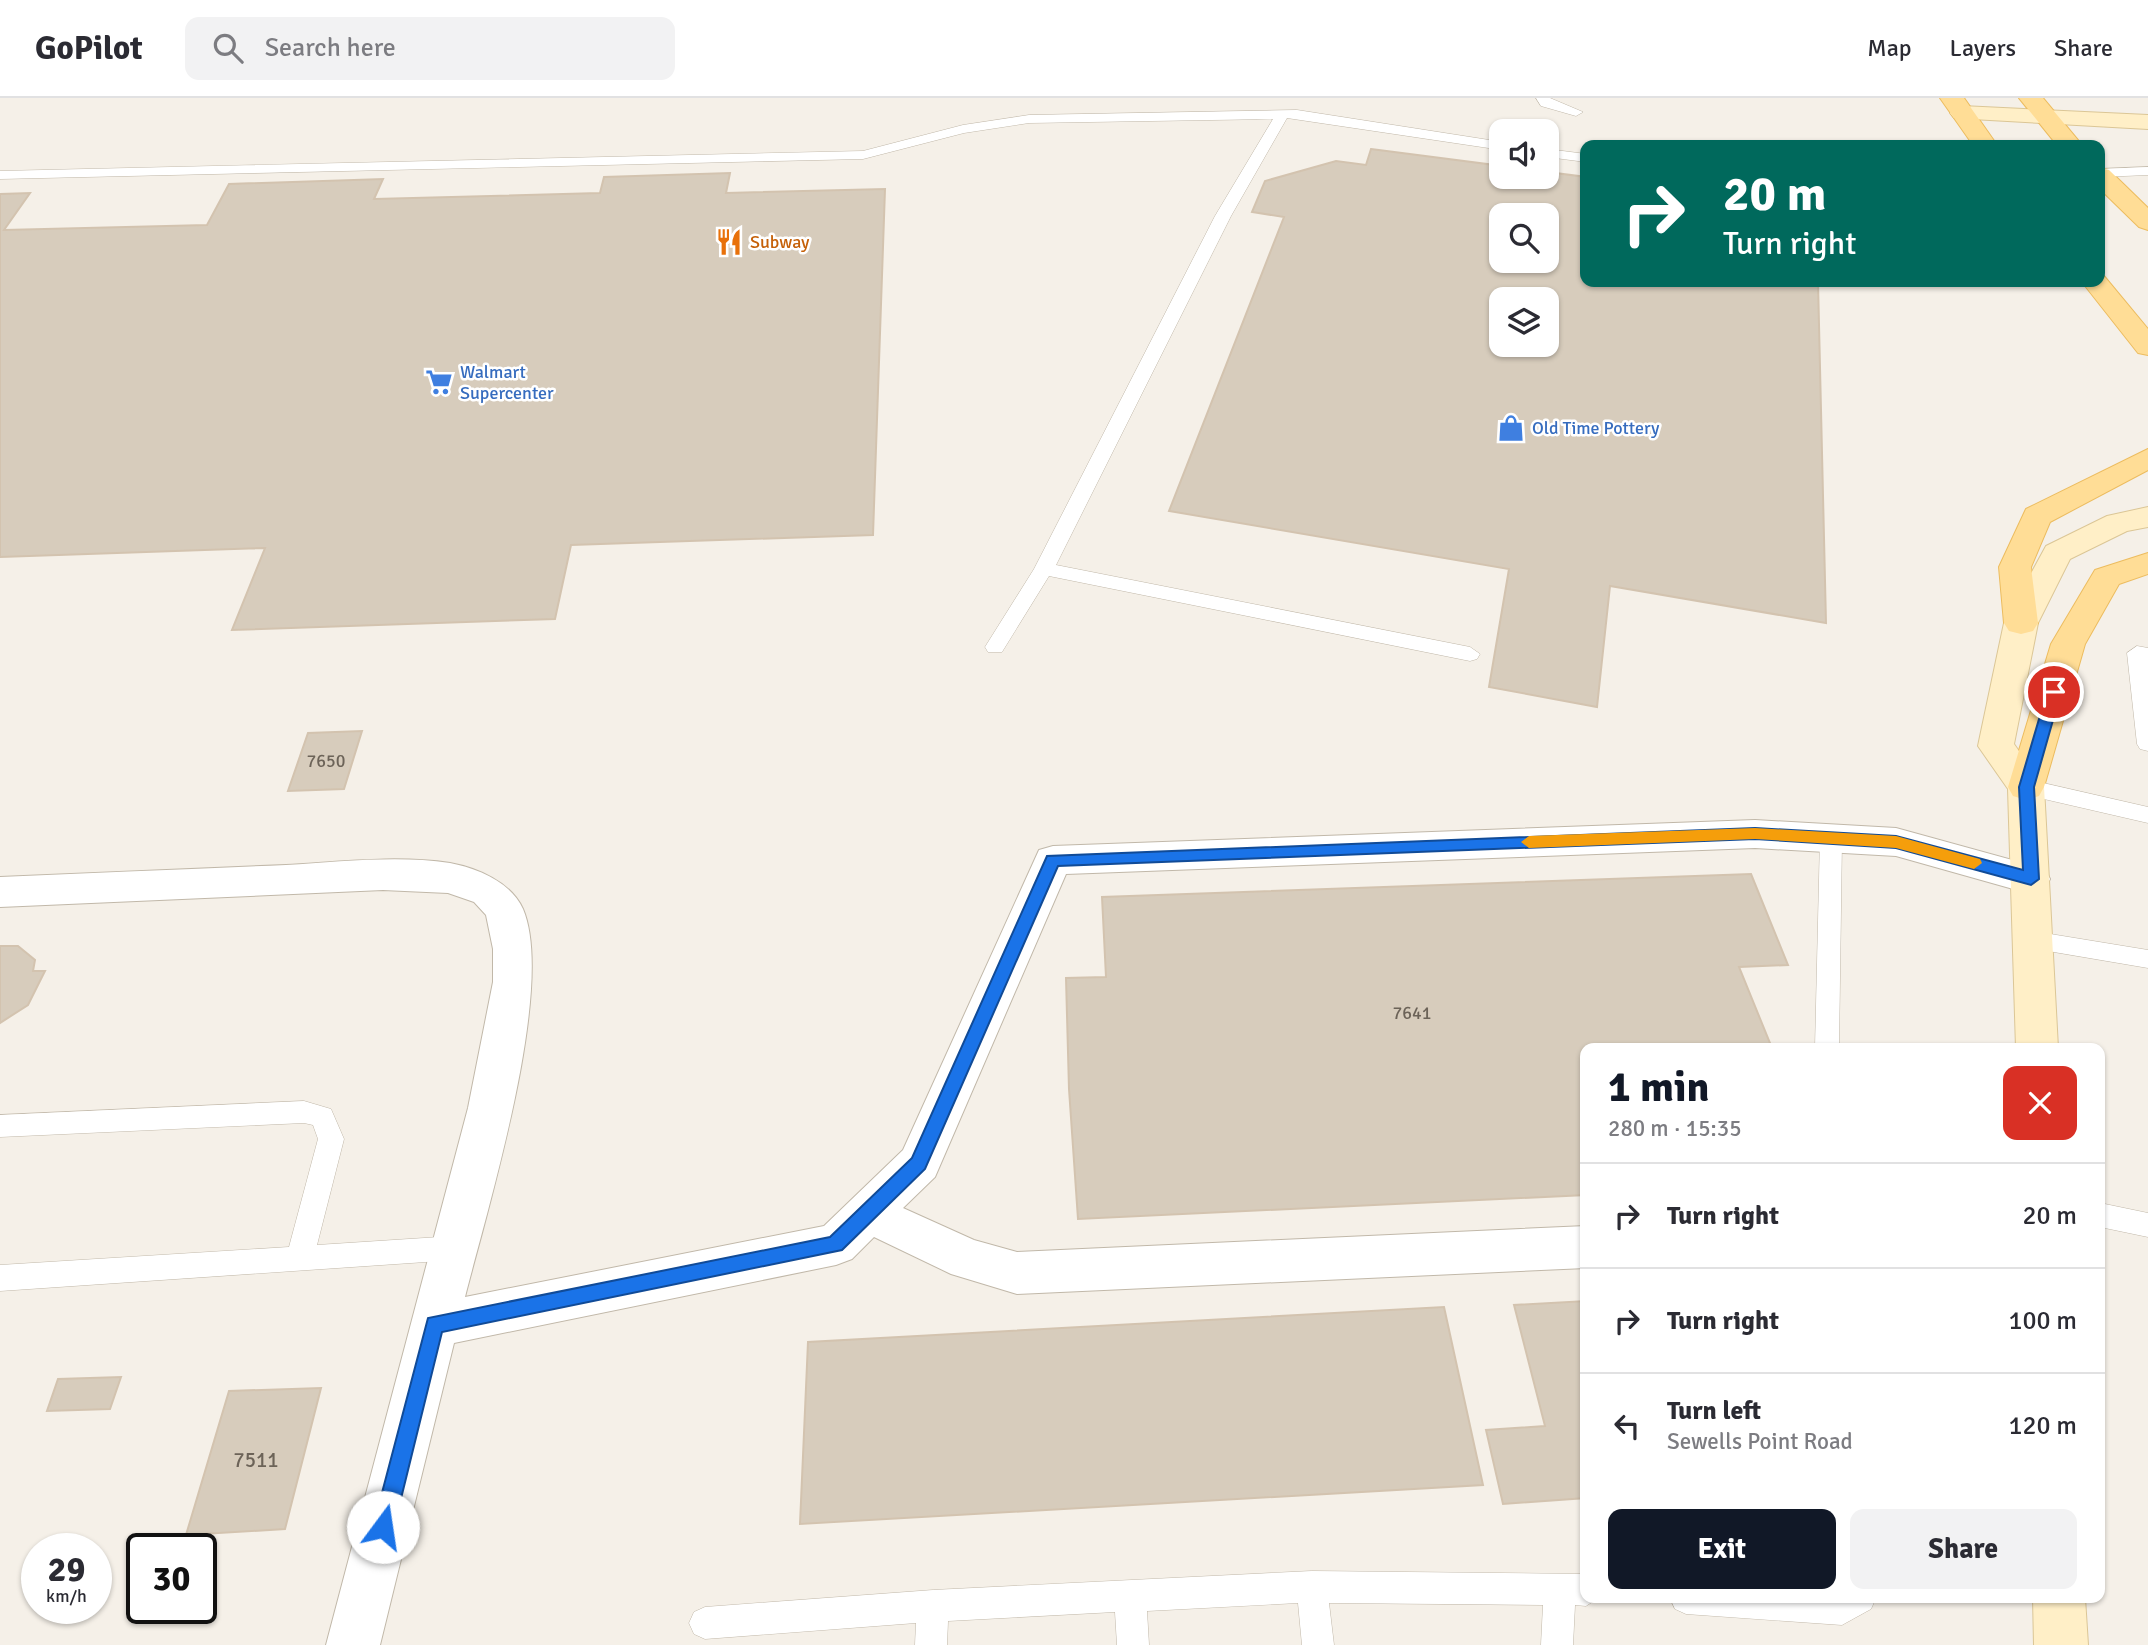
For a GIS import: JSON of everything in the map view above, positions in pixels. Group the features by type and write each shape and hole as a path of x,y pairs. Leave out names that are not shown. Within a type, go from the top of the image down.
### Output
{"main road":[{"path":"2031,98 2066,140"},
{"path":"1957,105 2046,117 2148,122"},
{"path":"1957,105 1982,140"},
{"path":"2105,179 2148,222"},
{"path":"2099,287 2148,346"},
{"path":"2021,623 2015,567 2037,516 2148,458"},
{"path":"2026,787 1996,746 2021,623 2057,553 2118,523 2148,517"},
{"path":"2037,1043 2026,787 2068,644 2107,577 2148,563"},
{"path":"2059,1603 2061,1645"}],"street":[{"path":"435,1325 836,1244 919,1163 1053,860 1755,834 1896,842 2031,879"},
{"path":"0,892 383,875 450,878 488,892 504,911 513,949 513,982 490,1108 353,1645"},
{"path":"868,1213 967,1259 1017,1273 1580,1247"}],"lane":[{"path":"1543,98 1546,103 1576,112"},
{"path":"995,647 1044,569 1223,216 1283,114"},
{"path":"0,175 863,155 963,129 1029,119 1283,114 1489,144"},
{"path":"1559,155 1580,157"},
{"path":"2105,174 2148,171"},
{"path":"1044,569 1470,654"},
{"path":"2148,655 2137,653 2148,744"},
{"path":"2026,787 2148,815"},
{"path":"1826,1043 1831,838"},
{"path":"2032,940 2148,959"},
{"path":"0,1126 304,1112 323,1117 331,1139 300,1258"},
{"path":"2105,1216 2148,1225"},
{"path":"0,1278 455,1248"},
{"path":"1312,1587 1318,1645"},
{"path":"705,1623 933,1606 1312,1587 1573,1589 1557,1645"},
{"path":"1129,1596 1133,1645"},
{"path":"1757,1603 1842,1609 1852,1603"},
{"path":"931,1645 933,1606"}],"building":[{"name":"Old Time Pottery","path":"1371,149 1489,164 1489,189 1559,189 1559,174 1580,176 1580,287 1818,287 1826,623 1610,586 1597,707 1489,687 1509,569 1169,511 1284,217 1252,212 1265,181 1336,161 1366,165"},
{"name":"Walmart Supercenter","path":"730,173 726,193 885,189 873,535 571,545 555,619 232,630 265,548 0,557 0,194 30,193 4,230 207,225 229,184 383,179 374,199 600,193 604,177"},
{"path":"362,731 344,789 288,791 308,733"},
{"path":"1751,874 1788,965 1739,967 1770,1043 1580,1043 1580,1195 1078,1219 1069,1089 1066,978 1106,977 1102,897"},
{"path":"0,946 18,946 35,960 33,971 45,971 28,1005 0,1023"},
{"path":"1580,1301 1580,1498 1503,1504 1486,1430 1545,1426 1514,1305"},
{"path":"1444,1307 1483,1485 800,1524 808,1342"},
{"path":"121,1377 110,1409 47,1411 58,1379"},
{"path":"321,1388 285,1529 187,1533 229,1391"}],"slow traffic":[{"path":"1529,842 1755,834 1896,842 1974,863"}],"place":[{"name":"Subway","path":"729,242"},
{"name":"Walmart Supercenter","path":"439,382"},
{"name":"Old Time Pottery","path":"1511,428"}],"route":[{"path":"383,1527 435,1325 836,1244 919,1163 1053,860 1755,834 1896,842 2031,879 2026,787 2054,692"}]}
